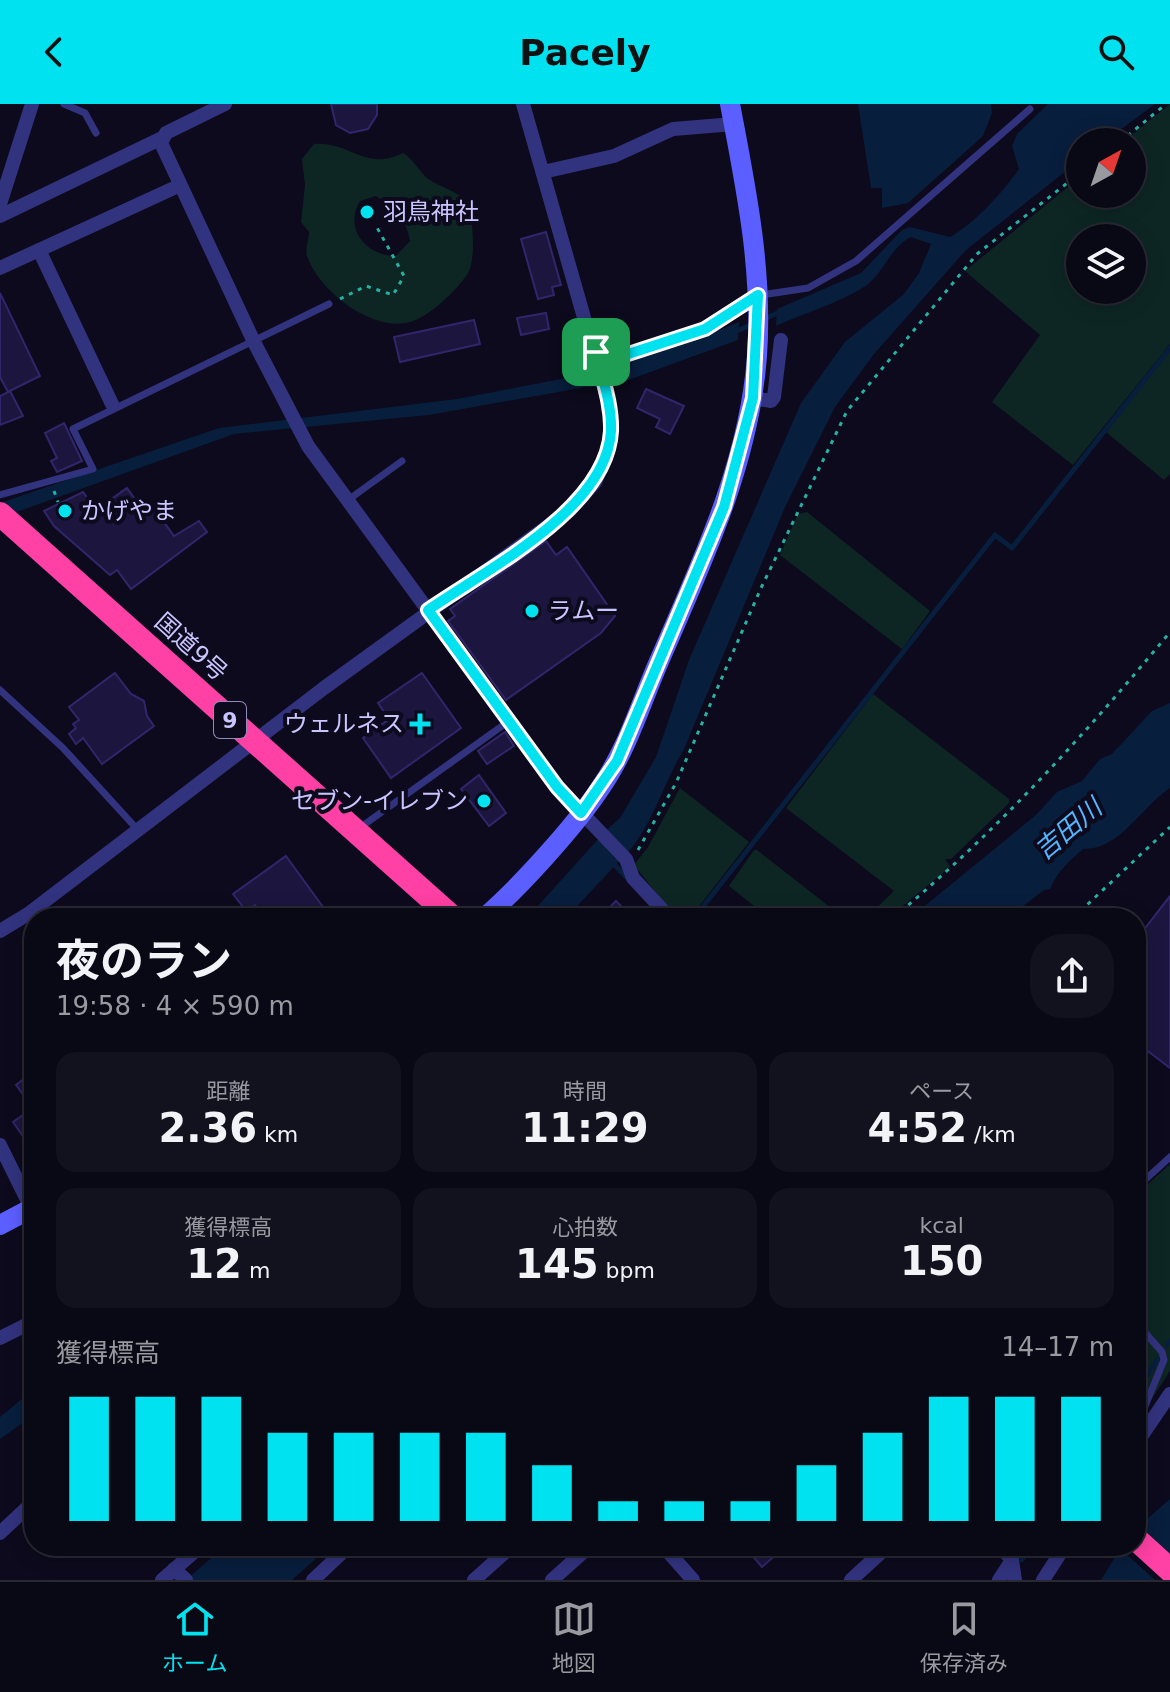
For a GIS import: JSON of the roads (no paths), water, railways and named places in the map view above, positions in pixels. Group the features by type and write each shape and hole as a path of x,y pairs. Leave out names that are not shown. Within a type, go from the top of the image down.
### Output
{"highway":[{"name":"国道9号","path":"4,517 442,908"},
{"path":"1146,1548 1170,1570"}],"street":[{"path":"0,204 32,104"},
{"path":"0,216 225,104"},
{"path":"43,908 137,829 428,610 556,521 595,482 609,443 610,412 596,352 523,104"},
{"path":"493,908 581,813 617,761 702,562 740,456 753,398 757,339 754,230 732,114 673,129 614,156 543,172"},
{"path":"162,138 161,143 254,342 295,421 348,500 557,787 626,859 633,878 661,908"},
{"path":"0,268 174,188"},
{"path":"39,250 112,404"},
{"path":"596,352 608,358 619,357 705,329 758,302"},
{"path":"753,398 771,401 774,397 781,340"},
{"path":"0,931 24,921"},
{"path":"0,1145 24,1192"},
{"path":"0,1225 24,1214"},
{"path":"0,1338 24,1326"},
{"path":"1146,1429 1170,1394"},
{"path":"0,1533 24,1510"},
{"path":"162,1580 181,1575 194,1556"},
{"path":"313,1580 338,1556"},
{"path":"474,1580 501,1556"},
{"path":"552,1580 579,1556"},
{"path":"672,1556 693,1580"},
{"path":"851,1580 877,1556"},
{"path":"1009,1556 1015,1580"},
{"path":"1043,1580 1059,1556"},
{"path":"999,1580 1012,1560"}],"lane":[{"path":"64,104 85,113 96,133"},
{"path":"758,302 808,288 856,261 1030,109"},
{"path":"0,495 93,469 73,429 329,304"},
{"path":"348,500 402,461"},
{"path":"0,690 63,748 137,829"},
{"path":"355,831 509,721"},
{"path":"1146,1179 1170,1157"},
{"path":"1146,1334 1162,1352 1164,1360 1146,1404"}],"water":[{"path":"858,104 991,104 992,113 983,136 908,203 882,208 882,188 871,188"},
{"path":"1048,104 1155,104 1123,128 1066,128 1066,171 966,250 874,354 835,407 786,505 684,749 643,831 625,856 603,833 620,818 656,757 689,660 801,403 845,342 904,294 919,273 931,244 911,237 898,247 864,287 776,326 777,309 861,273 902,230 910,227 950,237 960,231 988,207 1019,169 1012,146 1017,134"},
{"path":"739,322 738,340 612,386 586,387 429,415 234,434 0,518 0,503 219,428 457,399 581,375 689,342"},
{"name":"吉田川","path":"1170,703 1170,788 1130,826 1108,843 1083,849 1064,867 1050,889 1044,890 1021,908 922,908 1036,815 1057,792 1082,781 1100,759 1112,754 1152,711"},
{"path":"602,835 623,857 575,908 536,908"},
{"path":"24,1397 24,1422 0,1439 0,1417"},
{"path":"1170,1499 1170,1580 1101,1580 1116,1556 1146,1556 1146,1520"},
{"path":"214,1556 319,1556 292,1580 186,1580"}],"waterway":[{"path":"762,320 782,311"},
{"path":"732,333 753,324"},
{"path":"702,908 995,535 1012,548 1170,348"},
{"path":"611,861 629,880"},
{"path":"1167,1345 1170,1341"},
{"path":"1146,1376 1158,1359"},
{"path":"1022,1560 1025,1556"}],"place":[{"name":"羽鳥神社","path":"367,212"},
{"name":"かげやま","path":"65,511"},
{"name":"ラムー","path":"532,611"},
{"name":"ウェルネス","path":"420,724"},
{"name":"セブン-イレブン","path":"484,801"}]}
